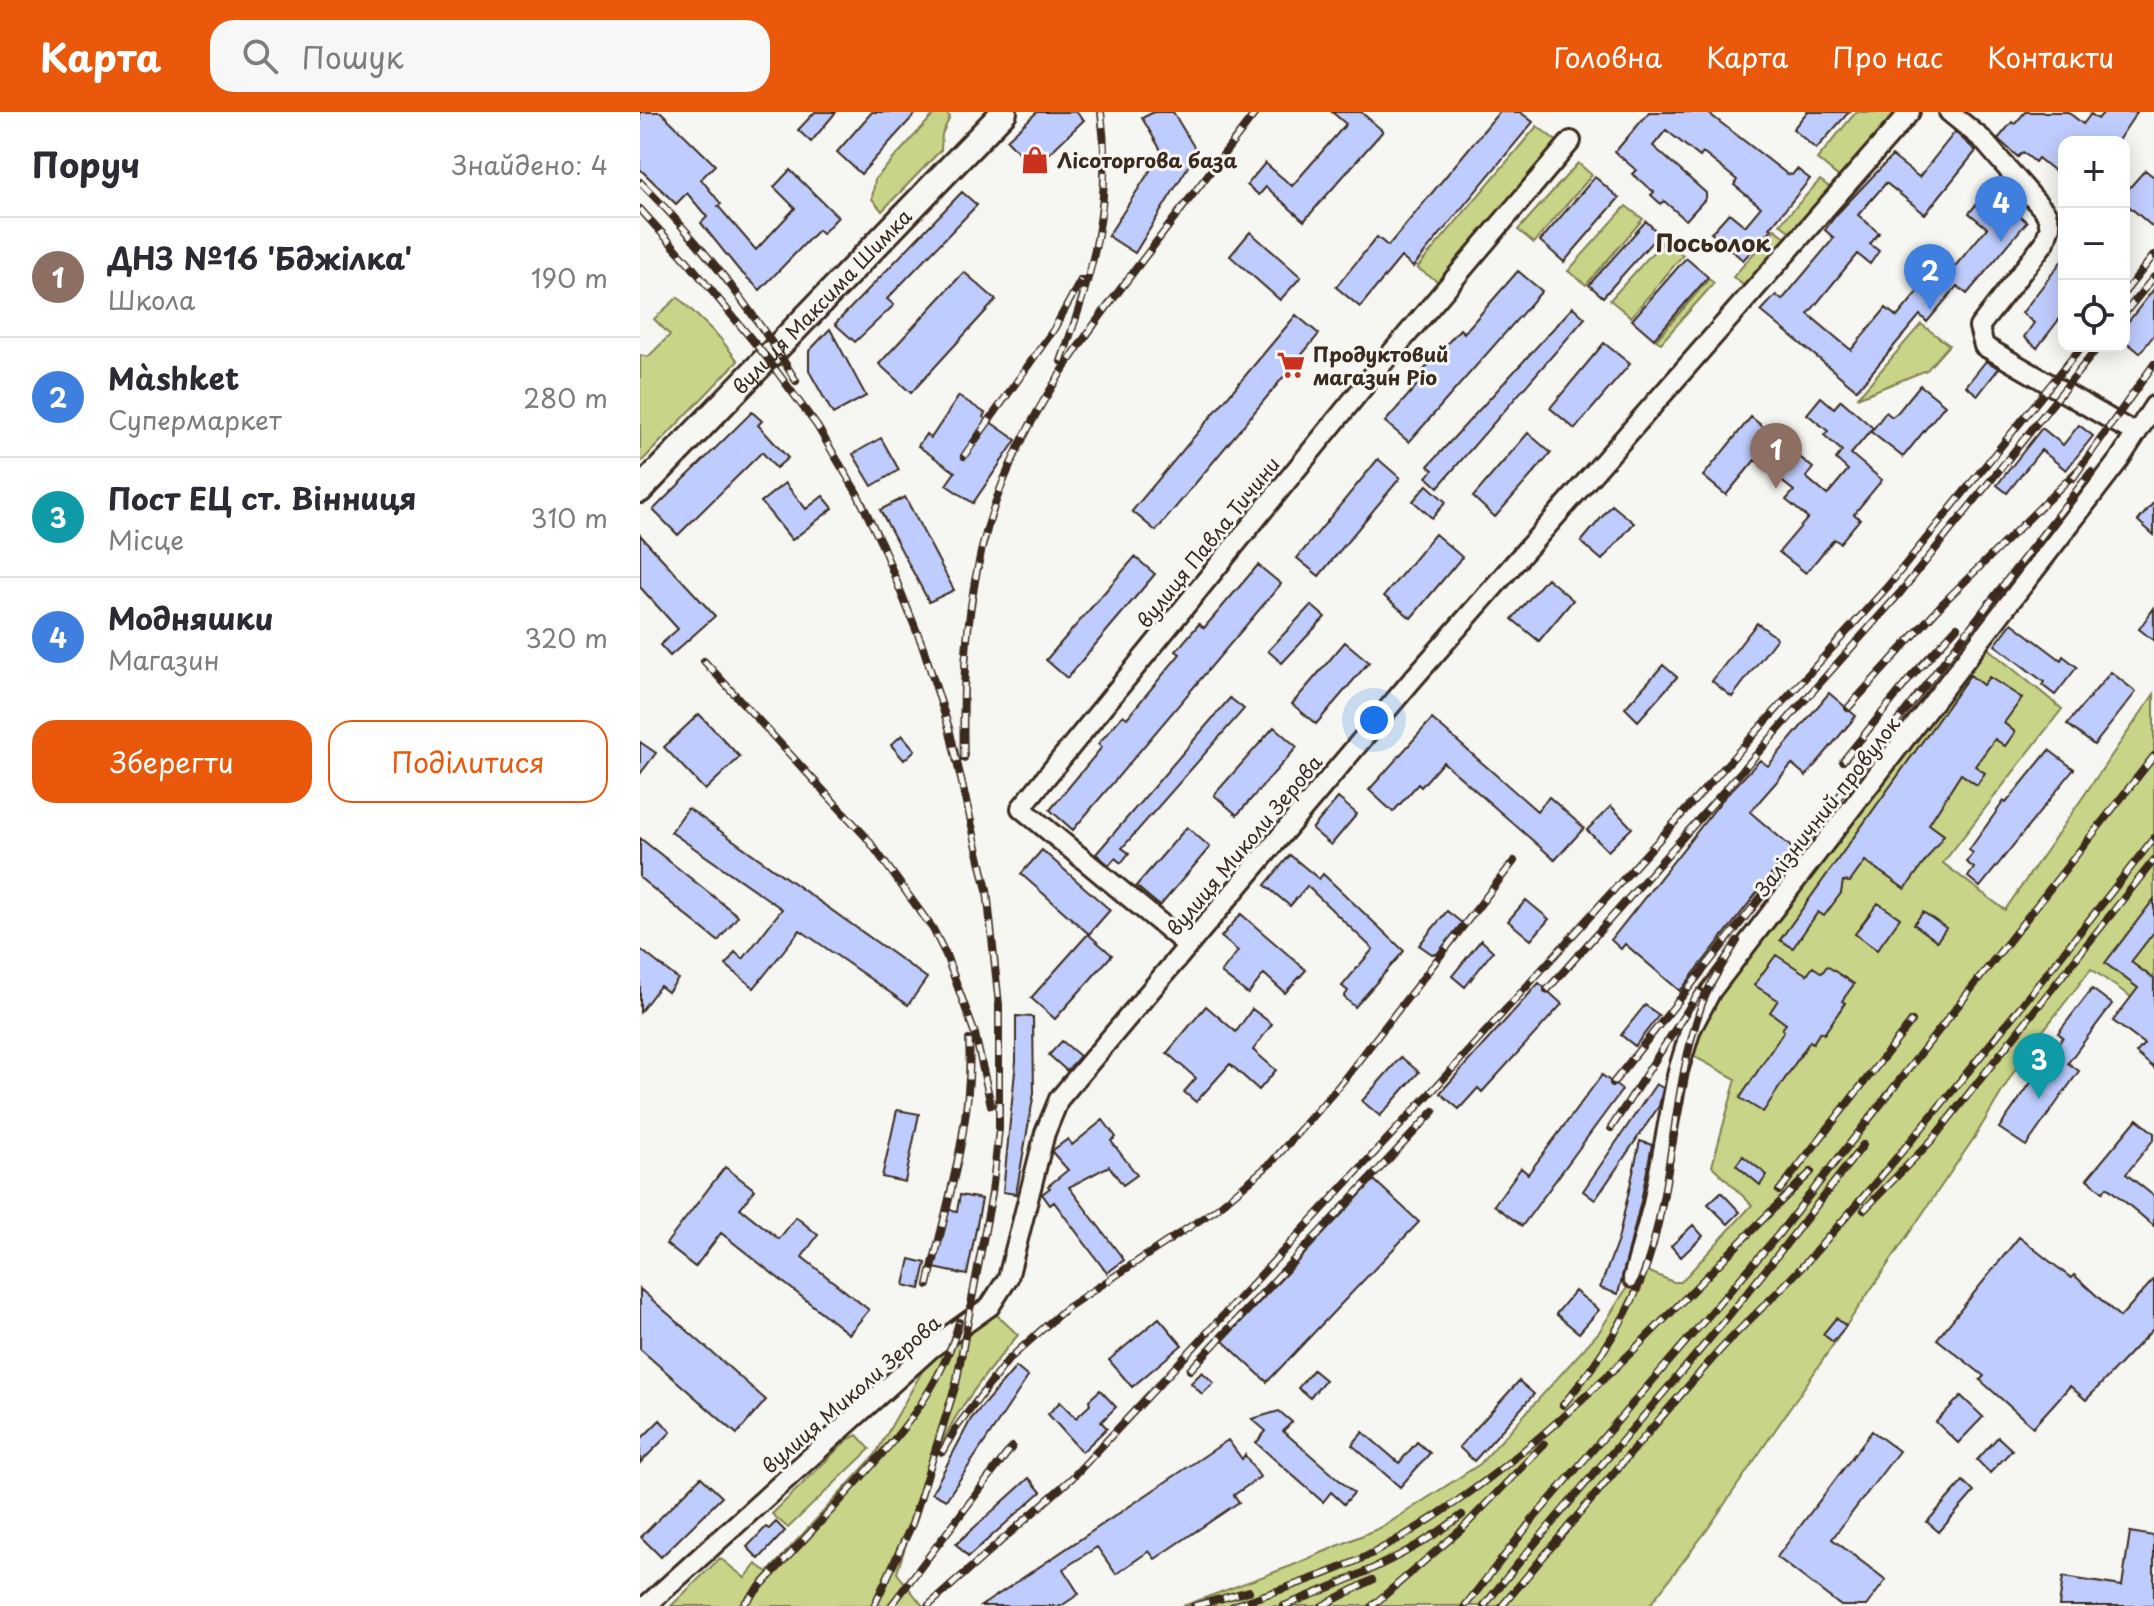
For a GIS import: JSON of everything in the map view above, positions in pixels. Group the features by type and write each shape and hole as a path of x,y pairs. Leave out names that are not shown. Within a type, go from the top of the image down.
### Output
{"main road":[{"name":"вулиця Максима Шимка","path":"640,490 1004,112"}],"street":[{"name":"вулиця Миколи Зерова","path":"646,1606 930,1349 990,1306 1008,1278 1045,1133 1059,1099 1413,679 1910,112"},
{"path":"1949,112 1982,139 2046,213 2050,226 2045,242 1979,327 1984,346 2136,434"},
{"name":"вулиця Павла Тичини","path":"1187,945 1021,808 1372,376 1571,141"},
{"name":"Залізничний провулок","path":"1633,1278 1653,1204 1678,1071 1691,1029 1711,991 2110,472 2154,406"}],"green space":[{"path":"936,112 945,112 950,117 942,134 941,150 882,211 872,199 875,179"},
{"path":"1856,112 1897,112 1840,178 1817,159"},
{"path":"1537,126 1559,143 1440,283 1417,268"},
{"path":"1578,163 1592,175 1534,243 1518,230"},
{"path":"1820,180 1832,189 1793,234 1780,224"},
{"path":"1626,206 1643,219 1586,285 1568,271"},
{"path":"1775,229 1788,239 1747,288 1733,277"},
{"path":"1664,240 1683,255 1631,317 1610,300"},
{"path":"1709,279 1714,283 1661,343 1656,340"},
{"path":"678,297 719,337 738,361 640,463 640,355 648,357 670,335 654,319"},
{"path":"1921,324 1949,345 1927,370 1857,398"},
{"path":"1980,642 2062,709 1943,863 2005,910 2154,694 2154,1013 2091,969 2022,1058 1976,1135 1707,1530 1649,1606 1183,1606 1291,1566 1384,1526 1480,1464 1599,1332 1633,1278 1636,1266 1673,1282 1681,1282 1752,1205 1712,1166 1736,1079 1684,1051 1693,1025"},
{"path":"996,1314 1018,1335 976,1387 944,1438 921,1495 897,1573 923,1606 671,1606 720,1558 745,1578 756,1564 768,1572 875,1455 933,1352 974,1323"},
{"path":"857,1435 870,1449 788,1528 772,1514 847,1440"}],"building":[{"path":"640,112 661,112 715,165 701,179 721,204 718,206 756,250 795,208 774,187 790,170 838,217 822,234 818,230 760,290 738,269 701,223 707,217 687,193 676,204 640,169"},
{"path":"815,112 836,112 811,142 798,130"},
{"path":"872,112 917,112 861,174 837,152"},
{"path":"1037,112 1076,112 1084,120 1034,168 1007,140"},
{"path":"1154,112 1173,112 1197,152 1135,253 1108,236 1162,152 1142,118"},
{"path":"1332,112 1361,112 1383,131 1304,221 1266,187 1259,195 1247,185 1265,163 1292,186 1346,124"},
{"path":"1499,112 1520,112 1533,122 1413,267 1401,257 1360,307 1336,287 1377,237 1388,246"},
{"path":"1649,112 1707,112 1787,174 1792,175 1797,169 1810,179 1772,229 1743,260 1711,233 1729,213 1745,226 1761,207 1734,185 1737,180 1703,153 1700,157 1666,130 1653,146 1706,193 1706,198 1686,220 1664,201 1661,204 1651,195 1654,192 1632,174 1636,170 1615,152"},
{"path":"1807,112 1849,112 1816,149 1793,129"},
{"path":"2025,112 2068,112 2083,124 2091,114 2098,119 2104,112 2137,112 2121,136 2058,136 2058,174 2038,158 2035,162 2023,152 2018,157 1998,139 2012,122 2015,124"},
{"path":"1955,132 1976,151 1925,214 1886,183 1858,215 1879,233 1870,244 1879,251 1870,264 1857,254 1808,314 1851,350 1886,308 1897,317 1937,269 1946,277 1987,228 1969,213 1988,190 2027,222 1967,294 1957,286 1927,322 1920,315 1857,390 1761,311 1776,295 1782,300 1834,238 1825,230 1836,215 1892,156 1919,177"},
{"path":"2145,170 2154,177 2154,228 2130,207 2130,187"},
{"path":"1595,177 1619,198 1564,262 1540,241"},
{"path":"962,192 977,205 887,299 894,305 855,342 835,324"},
{"path":"1646,221 1659,234 1603,297 1589,285"},
{"path":"1250,232 1301,277 1280,300 1230,256"},
{"path":"1686,258 1708,277 1654,339 1632,320"},
{"path":"2058,266 2058,321 2037,348 2024,337 2034,323 2022,313"},
{"path":"1518,271 1542,291 1409,442 1385,422 1425,376 1421,373 1460,329 1464,333"},
{"path":"964,272 996,300 911,393 879,364"},
{"path":"2154,289 2154,335 2140,353 2130,345 2130,319"},
{"path":"1573,307 1585,318 1438,487 1427,477 1433,470 1428,466"},
{"path":"1296,315 1319,334 1156,531 1132,511"},
{"path":"830,329 866,396 833,414 809,371 809,351"},
{"path":"1604,343 1630,364 1575,429 1550,408"},
{"path":"1986,361 1999,368 1978,395 1966,386"},
{"path":"1920,385 1945,405 1903,457 1871,432 1886,412 1892,417 1898,412"},
{"path":"959,396 985,413 983,417 1016,440 973,503 946,485 955,472 918,446 926,434 931,438"},
{"path":"1821,397 1834,408 1841,400 1873,428 1851,454 1882,480 1854,514 1860,519 1840,543 1834,539 1806,573 1779,552 1808,518 1786,500 1794,491 1755,460 1726,495 1703,476 1751,417 1813,468 1806,477 1827,495 1848,470 1836,459 1842,451 1824,435 1828,431 1807,414"},
{"path":"752,412 762,421 758,425 788,458 776,468 762,452 678,535 653,510"},
{"path":"2079,425 2093,436 2066,470 2041,450 2007,493 1997,485 2042,428 2063,445"},
{"path":"1528,433 1551,453 1495,517 1473,497"},
{"path":"881,438 899,470 872,486 853,454"},
{"path":"1378,459 1400,478 1319,576 1297,558"},
{"path":"785,483 806,509 823,496 833,508 792,540 761,502"},
{"path":"1427,485 1446,502 1432,518 1413,501"},
{"path":"905,497 954,590 929,602 880,510"},
{"path":"2154,502 2154,535 2138,521"},
{"path":"1612,505 1634,523 1602,560 1581,542"},
{"path":"1435,534 1462,557 1411,618 1384,596"},
{"path":"640,535 715,616 670,656 660,645 678,629 640,587"},
{"path":"1135,557 1155,574 1067,678 1046,660"},
{"path":"1258,565 1281,584 1073,830 1050,810 1102,747 1098,744 1123,715 1127,718 1180,654 1176,651 1199,624 1204,628"},
{"path":"1547,578 1573,600 1539,641 1512,619"},
{"path":"1311,605 1325,617 1282,663 1268,651"},
{"path":"2154,608 2154,641 2139,629"},
{"path":"1757,623 1777,638 1732,697 1712,681"},
{"path":"2012,623 2061,660 2063,656 2077,667 2055,695 2042,685 2044,682 1995,645"},
{"path":"1345,642 1369,662 1316,724 1292,704"},
{"path":"1663,665 1677,677 1638,721 1625,708"},
{"path":"2111,672 2136,692 2094,745 2067,724"},
{"path":"1970,675 1983,685 1989,677 2022,698 2004,723 2015,732 2005,746 1995,739 1975,766 1985,773 1977,785 1961,774 1929,824 1944,835 1905,889 1865,861 1850,882 1843,881 1841,893 1824,916 1818,912 1793,948 1780,940"},
{"path":"1829,693 1856,716 1806,776 1792,764 1750,812 1792,848 1680,991 1625,944 1621,949 1611,940 1723,799 1760,760 1768,766"},
{"path":"1230,698 1244,709 1122,848 1129,853 1121,863 1115,858 1109,865 1096,854"},
{"path":"699,714 740,757 705,790 664,747"},
{"path":"1432,719 1537,811 1549,797 1584,828 1555,860 1443,762 1393,812 1369,790"},
{"path":"1274,727 1297,747 1237,815 1214,795"},
{"path":"902,735 915,750 904,760 891,745"},
{"path":"640,742 656,753 640,774"},
{"path":"2049,750 2074,769 1980,887 1968,877 1974,868 1966,862 1973,853 1969,850 2004,801 2006,803"},
{"path":"1338,798 1357,814 1331,845 1312,829"},
{"path":"1611,806 1632,828 1608,851 1587,830"},
{"path":"688,808 927,978 908,1005 800,930 754,988 726,965 735,952 743,959 782,909 671,832"},
{"path":"1187,827 1210,847 1160,906 1136,886"},
{"path":"640,838 738,916 718,941 640,878"},
{"path":"1042,850 1110,910 1089,934 1021,874"},
{"path":"1290,855 1319,879 1323,874 1404,951 1355,1007 1344,997 1348,991 1342,986 1373,949 1307,886 1290,906 1265,885"},
{"path":"2154,899 2154,932 2131,962 2154,979 2154,1068 2136,1053 2144,1044 2113,1021 2138,988 2105,963"},
{"path":"1526,900 1549,919 1531,940 1508,921"},
{"path":"1878,903 1900,918 1877,950 1855,934"},
{"path":"1447,911 1462,923 1437,954 1432,954 1419,945"},
{"path":"1923,912 1946,928 1937,941 1914,924"},
{"path":"1241,914 1306,970 1285,993 1264,974 1248,994 1221,973 1238,951 1221,937"},
{"path":"1088,934 1112,955 1055,1019 1031,998"},
{"path":"1481,940 1493,951 1465,987 1452,976"},
{"path":"640,949 678,979 668,992 660,986 640,1012"},
{"path":"1776,955 1807,975 1813,967 1822,973 1827,966 1854,984 1824,1034 1820,1032 1813,1043 1810,1041 1763,1112 1740,1098 1786,1024 1770,1012 1778,1000 1754,985"},
{"path":"1539,983 1562,1004 1482,1092 1478,1088 1459,1109 1440,1093"},
{"path":"2092,989 2112,1004 2068,1063 2079,1071 2026,1146 1999,1128 2063,1037 2058,1033"},
{"path":"1645,1005 1659,1015 1635,1046 1621,1035"},
{"path":"1206,1006 1236,1032 1252,1009 1272,1024 1253,1050 1276,1070 1259,1090 1230,1064 1196,1102 1184,1092 1196,1078 1167,1053"},
{"path":"1016,1016 1033,1017 1034,1093 1016,1194 1003,1192 1016,1061"},
{"path":"1062,1041 1080,1056 1067,1071 1049,1055"},
{"path":"1401,1057 1419,1072 1380,1116 1362,1101"},
{"path":"1602,1075 1622,1090 1522,1226 1494,1205 1521,1168 1528,1174"},
{"path":"1656,1084 1663,1088 1659,1106 1595,1200 1583,1191"},
{"path":"897,1110 919,1114 905,1182 882,1177"},
{"path":"2137,1119 2154,1133 2154,1139 2126,1174 2154,1196 2154,1226 2107,1187 2103,1192 2087,1179"},
{"path":"1103,1120 1116,1137 1111,1141 1137,1175 1123,1185 1109,1166 1069,1187 1124,1260 1107,1273 1054,1202 1050,1205 1042,1194 1068,1170 1053,1150 1068,1139 1072,1145"},
{"path":"1640,1141 1652,1145 1618,1294 1600,1288 1618,1240"},
{"path":"1743,1156 1767,1175 1760,1185 1736,1165"},
{"path":"725,1167 755,1190 740,1208 779,1239 796,1217 818,1235 802,1257 869,1310 849,1334 721,1233 695,1267 666,1244"},
{"path":"1374,1180 1419,1222 1267,1382 1223,1341"},
{"path":"1721,1192 1740,1212 1728,1224 1708,1204"},
{"path":"960,1195 982,1199 967,1275 934,1268 946,1209 957,1211"},
{"path":"1693,1225 1703,1236 1681,1257 1671,1246"},
{"path":"2019,1237 2071,1278 2074,1275 2120,1317 2154,1279 2154,1328 2086,1400 2070,1386 2033,1427 1980,1380 1984,1376 1937,1339"},
{"path":"910,1259 926,1263 920,1289 904,1285"},
{"path":"640,1289 766,1400 737,1434 640,1349"},
{"path":"1575,1291 1599,1310 1579,1333 1556,1314"},
{"path":"1159,1318 1182,1345 1132,1387 1109,1360"},
{"path":"1836,1318 1846,1326 1833,1342 1823,1334"},
{"path":"1016,1367 1028,1377 946,1500 932,1493 971,1419"},
{"path":"1313,1370 1325,1380 1310,1398 1298,1388"},
{"path":"1202,1372 1214,1383 1202,1394 1191,1383"},
{"path":"1519,1381 1534,1394 1474,1461 1459,1447"},
{"path":"1100,1390 1116,1407 1101,1422 1107,1428 1082,1452 1048,1414 1060,1402 1076,1418"},
{"path":"1961,1396 1983,1417 1958,1443 1936,1422"},
{"path":"1279,1411 1292,1422 1283,1431 1354,1493 1344,1504 1331,1492 1323,1502 1256,1443 1266,1431 1252,1419"},
{"path":"660,1420 671,1432 640,1463 640,1440"},
{"path":"1872,1431 1899,1451 1832,1539 1886,1580 1866,1606 1841,1606 1777,1557"},
{"path":"1363,1432 1399,1463 1417,1442 1430,1453 1400,1487 1352,1445"},
{"path":"1998,1437 2012,1450 1990,1473 1977,1460"},
{"path":"1228,1440 1242,1459 1245,1455 1260,1477 1234,1495 1239,1502 1155,1559 1149,1551 1116,1574 1097,1547 1063,1569 1079,1594 1061,1606 981,1606"},
{"path":"701,1477 722,1497 661,1557 641,1537"},
{"path":"1029,1478 1041,1492 968,1557 956,1544"},
{"path":"1963,1481 1974,1492 1939,1532 1927,1522"},
{"path":"776,1522 785,1531 759,1559 747,1547 766,1527 769,1529"},
{"path":"2130,1532 2154,1536 2154,1606 2059,1606 2063,1577 2122,1586"}],"railway":[{"path":"1061,361 1082,299 1102,209 1104,146 1101,112"},
{"path":"964,758 964,684 970,609 985,536 1010,466 1053,385 1087,335 1256,112"},
{"path":"640,182 684,228 724,277 796,381"},
{"path":"640,209 767,358 817,426 857,493 882,545 923,647 949,728 987,890 999,1005 999,1129 992,1193 956,1384 912,1524 874,1606"},
{"path":"2130,285 2154,255"},
{"path":"2130,307 2154,277"},
{"path":"964,456 1054,329 1081,280"},
{"path":"928,1606 1072,1478 1434,1089 1888,586 2077,352"},
{"path":"1547,990 1900,593 2094,352"},
{"path":"2073,478 2154,364"},
{"path":"1848,708 1943,603 2078,470"},
{"path":"1613,1083 2091,472"},
{"path":"1843,761 1911,677 1957,627"},
{"path":"704,661 867,838 933,929 946,955 975,1034 991,1105"},
{"path":"1465,1606 1534,1518 1778,1235 2154,756"},
{"path":"1502,1606 1693,1381 1855,1207 1985,1051 2154,838"},
{"path":"1864,1210 1932,1140 2154,860"},
{"path":"942,1452 956,1428 1008,1360 1065,1309 1215,1210 1271,1163 1338,1087 1514,861"},
{"path":"1563,1405 1616,1331 1645,1270 1659,1218 1685,1064 1693,1034 1709,988 1737,941"},
{"path":"1611,1128 1700,991"},
{"path":"1779,1191 1912,1021"},
{"path":"928,1285 963,1132 969,1040"},
{"path":"1190,1370 1434,1111"},
{"path":"1484,1606 1733,1310 1863,1145"},
{"path":"1233,1606 1323,1575 1375,1552 1437,1515 1496,1473 1605,1377 1811,1172"},
{"path":"742,1606 910,1420 939,1373 959,1322"},
{"path":"1372,1606 1463,1528 1544,1444"},
{"path":"891,1606 1012,1447"},
{"path":"1284,1606 1399,1556 1462,1515"},
{"path":"1322,1606 1372,1580"},
{"path":"1194,1606 1249,1591"}],"place":[{"name":"Лісоторгова база","path":"1035,160"},
{"name":"Модняшки","path":"2001,242"},
{"name":"Màshket","path":"1930,310"},
{"name":"Продуктовий магазин Ріо","path":"1291,365"},
{"name":"ДНЗ №16 'Бджілка'","path":"1776,489"},
{"name":"Пост ЕЦ ст. Вінниця","path":"2039,1099"}],"district":[{"name":"Посьолок","path":"1713,242"}]}
